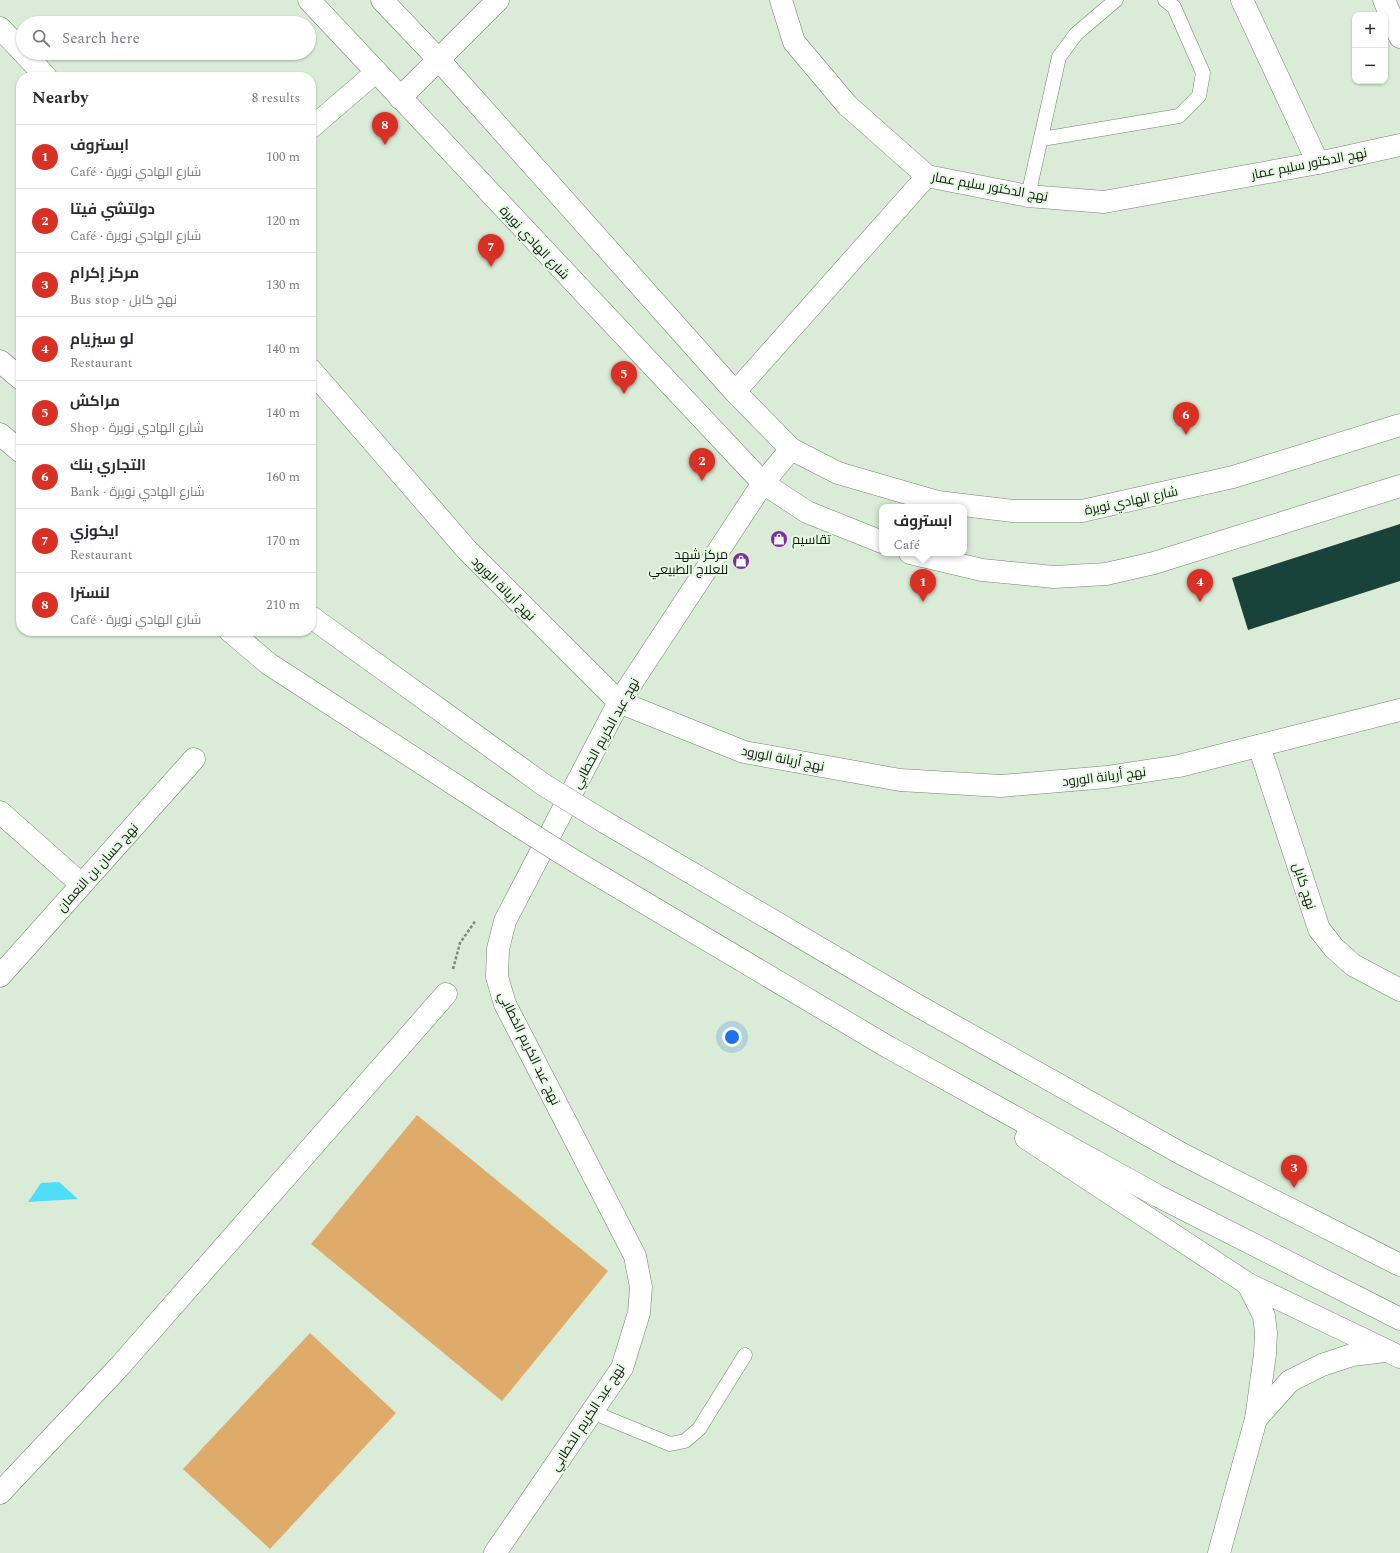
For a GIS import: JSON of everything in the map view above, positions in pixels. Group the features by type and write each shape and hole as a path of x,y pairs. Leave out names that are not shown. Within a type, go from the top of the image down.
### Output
{"main road":[{"name":"شارع الهادي نويرة","path":"309,0 763,483 807,512 879,541"},
{"name":"شارع الهادي نويرة","path":"382,0 439,60 735,392 791,449 838,473 938,502 955,504"},
{"path":"400,98 498,0"},
{"name":"نهج الدكتور سليم عمار","path":"781,0 794,42 847,105 927,176 1028,196 1104,202 1318,163 1400,145"},
{"path":"1242,0 1318,163"},
{"path":"1384,0 1400,37"},
{"path":"0,28 16,45"},
{"path":"30,60 41,72"},
{"path":"0,361 16,375"},
{"name":"نهج أريانة الورود","path":"316,376 467,550 619,702 744,752 900,780 1001,786 1107,777 1179,766 1400,710"},
{"name":"شارع الهادي نويرة","path":"967,505 1013,511 1082,511 1233,477 1400,425"},
{"path":"0,434 16,448"},
{"path":"763,483 791,449"},
{"name":"نهج عبد الكريم الخطابي","path":"495,1553 622,1368 639,1313 641,1287 635,1256 506,1004 497,977 498,949 505,921 619,702 763,483"},
{"path":"923,556 982,570 1054,577 1106,574 1154,563 1400,486"},
{"path":"316,621 544,785 603,821 913,1003 1176,1150 1400,1265"},
{"path":"236,636 269,664 520,827 576,862 888,1047 1158,1196 1400,1319"},
{"name":"نهج كابل","path":"1259,746 1319,929 1334,948 1353,965 1400,990"},
{"name":"نهج حسان بن النعمان","path":"0,976 194,759"},
{"path":"0,812 81,884"},
{"path":"0,1493 120,1367 446,994"},
{"path":"888,1047 1248,1284 1393,1354"},
{"path":"1219,1553 1256,1419 1266,1333 1264,1316 1248,1284"},
{"path":"1256,1419 1290,1381 1322,1365 1352,1355 1393,1354"}],"street":[{"path":"316,124 376,72"},
{"path":"735,392 927,176"}],"lane":[{"path":"1028,196 1042,139 1059,57 1076,34 1116,0"},
{"path":"1042,139 1179,116 1199,96 1203,73 1174,6 1166,0"},
{"path":"592,1412 670,1444 685,1441 698,1429 745,1355"}],"shaded area":[{"path":"417,1115 608,1271 502,1401 311,1244"},
{"path":"310,1333 396,1413 270,1549 183,1469"}],"water":[{"path":"59,1182 78,1199 28,1202 41,1183"}],"building":[{"path":"1400,524 1400,581 1248,630 1232,578"}],"place":[{"name":"لنسترا","path":"385,145"},
{"name":"ايكوزي","path":"491,267"},
{"name":"مراكش","path":"624,394"},
{"name":"التجاري بنك","path":"1186,435"},
{"name":"دولتشي فيتا","path":"702,481"},
{"name":"تقاسيم","path":"779,539"},
{"name":"مركز شهد للعلاج الطبيعي","path":"741,561"},
{"name":"ابستروف","path":"923,602"},
{"name":"لو سيزيام","path":"1200,602"},
{"name":"مركز إكرام","path":"1294,1188"}]}
